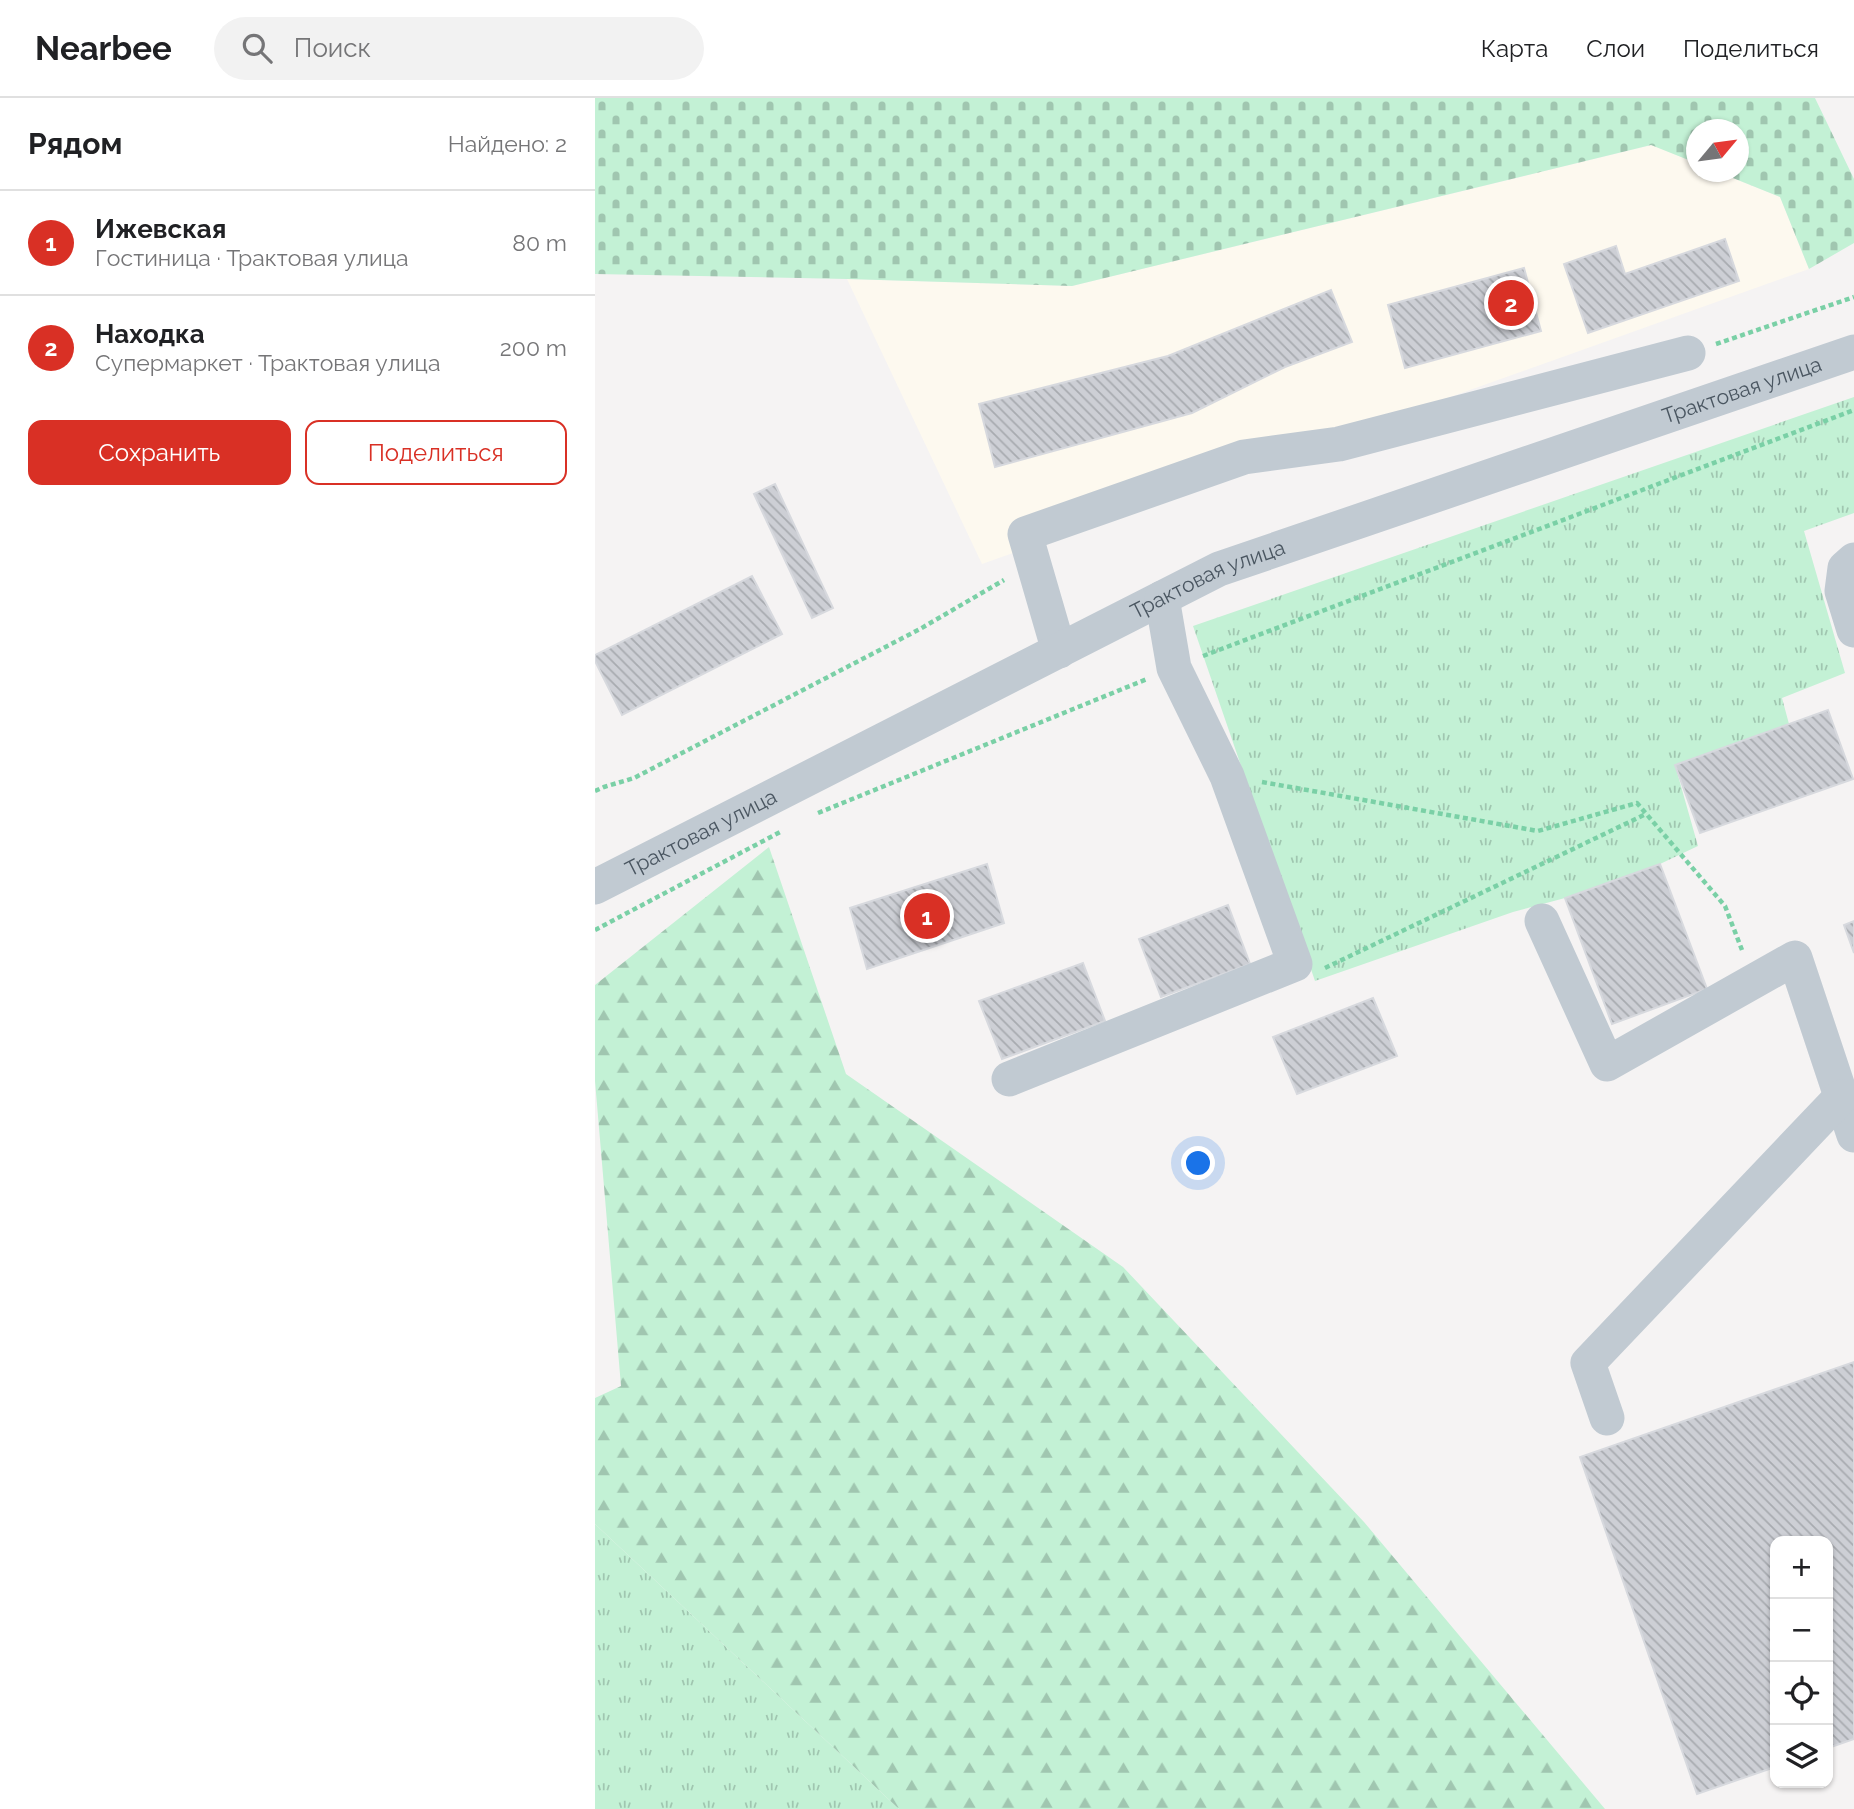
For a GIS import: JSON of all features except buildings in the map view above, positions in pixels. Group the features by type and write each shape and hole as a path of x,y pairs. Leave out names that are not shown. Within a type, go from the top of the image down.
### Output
{"street":[{"name":"Трактовая улица","path":"595,887 1219,569 1854,352"},
{"path":"1059,651 1025,534 1244,457 1339,444 1688,353"},
{"path":"1854,560 1845,568 1842,591 1854,630"},
{"path":"1009,1079 1295,964 1227,776 1174,668 1162,598"},
{"path":"1542,921 1607,1064 1795,958 1842,1073 1854,1135"},
{"path":"1607,1418 1588,1363 1842,1073"}],"path":[{"path":"1688,353 1854,297"},
{"path":"816,813 1234,643 1854,410"},
{"path":"595,791 646,772 920,629 1034,564"},
{"path":"1227,776 1538,831 1637,803 1724,906 1754,981"},
{"path":"1295,964 1326,969 1646,814"},
{"path":"595,930 792,826"}],"shaded area":[{"path":"1652,145 1686,159 1686,182 1743,182 1780,197 1809,269 982,564 847,279 1072,286"}],"green space":[{"path":"595,98 1815,98 1854,179 1854,243 1809,269 1780,197 1743,182 1749,182 1749,119 1686,119 1686,159 1651,145 1072,286 595,274"},
{"path":"1854,397 1854,513 1804,531 1845,673 1782,698 1789,724 1675,765 1698,846 1660,864 1565,898 1513,912 1315,981 1193,626"},
{"path":"769,847 846,1074 1123,1267 1364,1522 1605,1809 899,1809 595,1524 595,1398 621,1386 595,1081 595,985"},
{"path":"595,1524 899,1809 595,1809"}],"place":[{"name":"Находка","path":"1511,303"},
{"name":"Ижевская","path":"927,916"}]}
